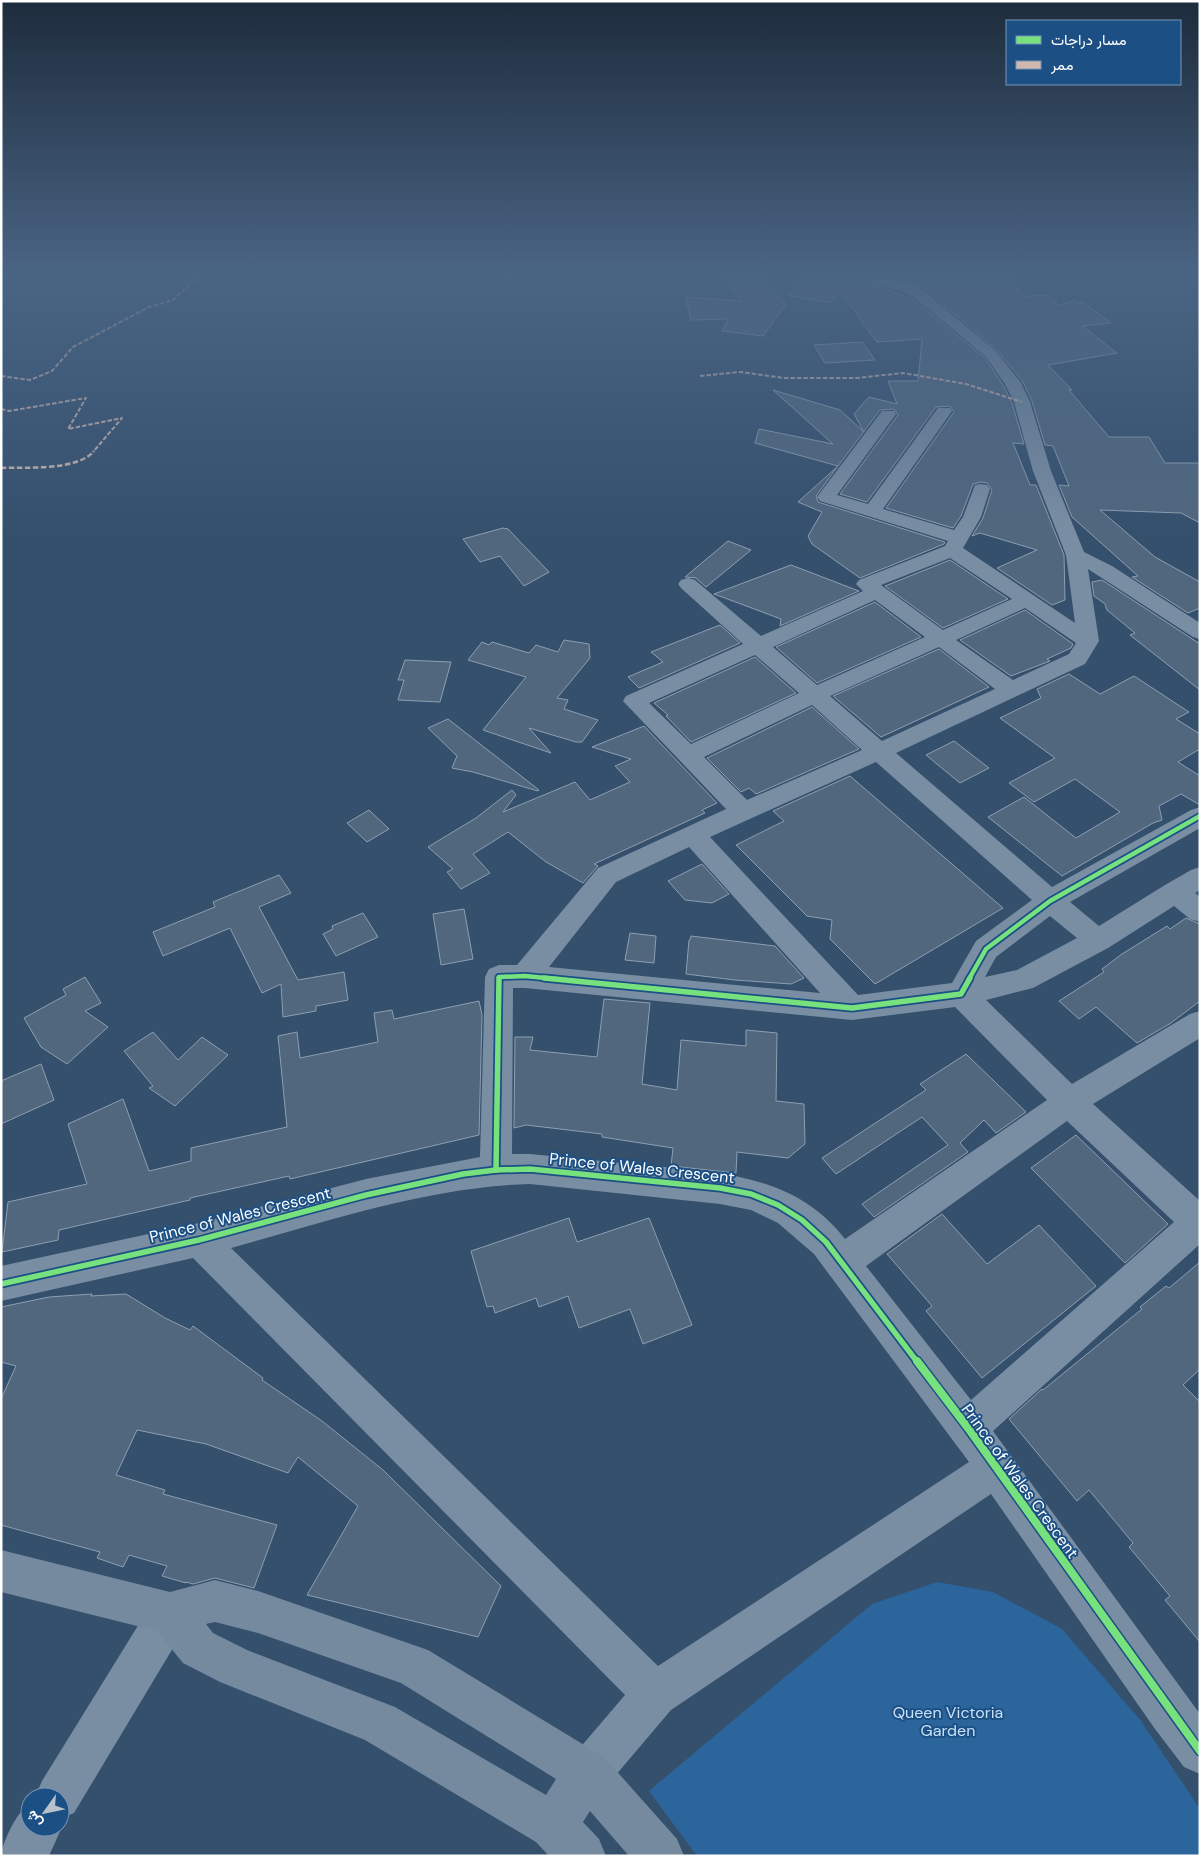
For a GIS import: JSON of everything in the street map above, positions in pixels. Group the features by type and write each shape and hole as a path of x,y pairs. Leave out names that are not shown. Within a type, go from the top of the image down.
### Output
{"main road":[{"path":"1,1570 170,1613 215,1601 258,1612 413,1665 588,1773 660,1856"},
{"path":"170,1613 198,1648 235,1667 379,1723 568,1840 588,1773"}],"street":[{"path":"525,976 608,875 692,834 1077,659 1088,641 1076,555 1042,471 1022,402 1012,383 995,360"},
{"path":"871,512 944,411"},
{"path":"888,414 826,497 955,544 1027,600 1088,641"},
{"path":"981,489 972,517 955,544 866,584 1010,689"},
{"path":"1076,555 1105,570 1200,633"},
{"path":"688,584 814,695 880,750 1050,901 1098,940"},
{"path":"743,811 634,701 878,592"},
{"path":"688,755 814,695 1027,600"},
{"path":"961,994 986,949 1050,901 1200,816"},
{"path":"692,834 852,1008"},
{"path":"496,1170 499,977 525,976 852,1008 961,994 1023,980 1098,940 1200,877"},
{"path":"1174,892 1200,912"},
{"path":"961,994 1069,1102 1199,1223 968,1428"},
{"path":"841,1263 1069,1102 1200,1023"},
{"name":"Prince of Wales Crescent","path":"1,1284 199,1240 366,1195 463,1174 496,1170 530,1169 743,1191 766,1198 808,1224 826,1242 968,1428 1200,1751"},
{"path":"199,1240 655,1694"},
{"path":"588,1773 655,1694 996,1467"},
{"path":"64,1787 170,1613"},
{"path":"22,1856 33,1837"}],"green space":[{"name":"Queen Victoria Garden","path":"937,1582 993,1592 1062,1629 1141,1721 1200,1809 1200,1856 697,1856 649,1791 872,1604"}],"building":[{"path":"823,360 875,360 825,363"},
{"path":"920,360 986,360 1003,385 1012,403 1024,444 1013,443 1030,485 1036,485 1064,555 1065,600 1052,605 997,568 1037,550 980,533 972,536 983,518 992,490 987,483 973,484 961,516 953,528 886,508 954,412 950,406 936,407 867,502 840,494 898,415 894,409 880,410 864,432 854,414 869,397 897,404 888,381 918,381"},
{"path":"1005,360 1079,360 1048,365 1072,390 1069,390 1109,437 1149,437 1165,463 1200,463 1200,523 1181,513 1100,510 1155,557 1200,582 1200,608 1188,613 1132,577 1138,576 1072,517 1059,485 1069,486 1053,446 1045,445 1032,401 1023,382"},
{"path":"773,390 840,410 864,432 838,466 755,443 759,429 833,444"},
{"path":"838,466 816,496 818,502 945,542 944,544 860,578 812,544 808,536 822,512 798,502"},
{"path":"503,528 508,529 549,572 524,586 500,556 480,562 463,539"},
{"path":"728,541 751,550 706,587 696,578 685,577"},
{"path":"950,560 1008,599 943,628 885,586"},
{"path":"791,565 859,591 780,626 781,619 714,594"},
{"path":"1102,580 1200,644 1200,690 1130,635 1135,633 1107,610 1105,604 1094,596 1092,582"},
{"path":"875,602 921,637 817,683 776,647"},
{"path":"1025,610 1073,644 1071,648 1047,659 1050,661 1011,676 960,640"},
{"path":"720,625 740,643 639,688 628,677 663,662 651,652"},
{"path":"564,640 589,644 590,658 557,698 568,700 564,709 598,720 582,742 576,742 529,728 551,753 483,730 526,677 468,660 482,642 489,645 492,642 529,653 536,645 558,652"},
{"path":"939,649 989,687 881,737 833,696"},
{"path":"755,657 796,693 691,742 666,716 668,715 654,703"},
{"path":"405,660 451,662 440,702 398,700 404,680 398,680"},
{"path":"1069,674 1100,694 1134,676 1189,712 1176,719 1200,734 1200,749 1178,762 1200,776 1200,805 1181,794 1159,806 1162,820 1153,823 1062,876 988,817 1024,797 1076,838 1120,812 1075,779 1034,802 1009,783 1055,758 1000,718 1041,698 1037,689"},
{"path":"812,707 859,749 756,794 749,788 741,792 707,758"},
{"path":"448,719 539,790 452,768 457,756 428,728"},
{"path":"644,726 717,803 702,810 705,813 594,864 598,866 583,883 546,862 508,832 473,854 490,873 461,889 447,872 453,869 428,847 476,818 512,790 516,795 503,812 575,782 590,800 630,782 615,766 631,759 592,747"},
{"path":"954,741 989,768 960,783 926,755"},
{"path":"850,776 1003,908 875,984 830,939 832,920 807,916 736,845 784,821 773,811"},
{"path":"369,810 389,829 367,842 347,823"},
{"path":"702,864 729,894 712,903 685,900 668,881"},
{"path":"279,875 291,893 259,907 298,980 344,972 348,1000 316,1006 316,1011 283,1017 281,984 262,993 230,928 163,956 153,932 215,907 213,902"},
{"path":"464,909 473,959 441,965 433,914"},
{"path":"363,913 378,937 336,956 323,934 333,929 332,926"},
{"path":"1186,918 1200,924 1200,1001 1171,1023 1137,1043 1096,1007 1079,1019 1059,1001 1104,972 1102,969 1122,954 1167,926 1170,929"},
{"path":"630,933 656,936 654,963 625,960"},
{"path":"691,936 775,946 804,978 791,984 686,974"},
{"path":"85,977 101,1003 85,1011 108,1027 67,1064 41,1047 24,1018 66,995 63,989"},
{"path":"604,999 650,1003 642,1084 677,1090 681,1040 746,1046 746,1030 777,1033 776,1101 804,1104 805,1144 788,1158 737,1152 736,1173 671,1166 673,1148 602,1137 602,1134 526,1125 514,1128 515,1037 533,1037 530,1050 597,1057"},
{"path":"479,1001 482,1015 479,1135 290,1179 289,1176 190,1198 190,1200 59,1230 58,1240 2,1252 8,1202 87,1184 68,1124 123,1099 149,1171 191,1161 191,1148 287,1127 278,1036 297,1032 300,1058 378,1042 374,1013 392,1010 394,1019"},
{"path":"153,1032 178,1060 202,1037 228,1055 175,1106 149,1088 153,1086 124,1051"},
{"path":"966,1054 1026,1112 996,1133 984,1120 960,1143 968,1152 874,1217 862,1204 948,1145 922,1117 836,1174 822,1158 926,1090 920,1084"},
{"path":"41,1064 54,1100 1,1124 1,1081"},
{"path":"1076,1135 1168,1224 1125,1263 1031,1168"},
{"path":"942,1214 987,1264 1039,1225 1096,1286 982,1378 926,1311 932,1306 887,1254"},
{"path":"569,1218 577,1242 649,1218 692,1325 643,1344 630,1309 579,1328 568,1296 539,1307 536,1298 495,1313 493,1306 487,1307 471,1251"},
{"path":"1200,1262 1200,1369 1183,1385 1200,1402 1200,1642 1165,1600 1170,1596 1129,1547 1133,1543 1089,1490 1077,1501 1009,1419 1042,1389 1142,1309 1140,1307 1166,1286 1169,1288"},
{"path":"92,1294 91,1296 126,1294 165,1318 190,1330 193,1326 263,1378 262,1380 322,1421 383,1470 501,1586 478,1637 307,1595 358,1506 298,1457 288,1473 206,1444 137,1430 116,1475 165,1490 163,1494 277,1525 254,1588 215,1578 193,1584 186,1583 162,1576 167,1566 129,1555 123,1567 97,1558 100,1552 1,1525 1,1399 16,1366 1,1362 1,1307 49,1297"}],"marked path":[{"path":"1,376 30,380 52,371 62,360"},
{"path":"700,376 740,372 784,378 857,378 903,373 966,384 1022,402"},
{"path":"1,409 9,411 86,398 68,429 122,418 89,457 65,465 1,468"}],"cycle path":[{"path":"496,1170 499,977 525,976 852,1008 961,994 986,949 1050,901 1200,816"},
{"path":"1,1284 199,1240 366,1195 463,1174 496,1170 530,1169 720,1188 751,1194 765,1199 802,1220 826,1242 968,1428 1200,1751"}]}
